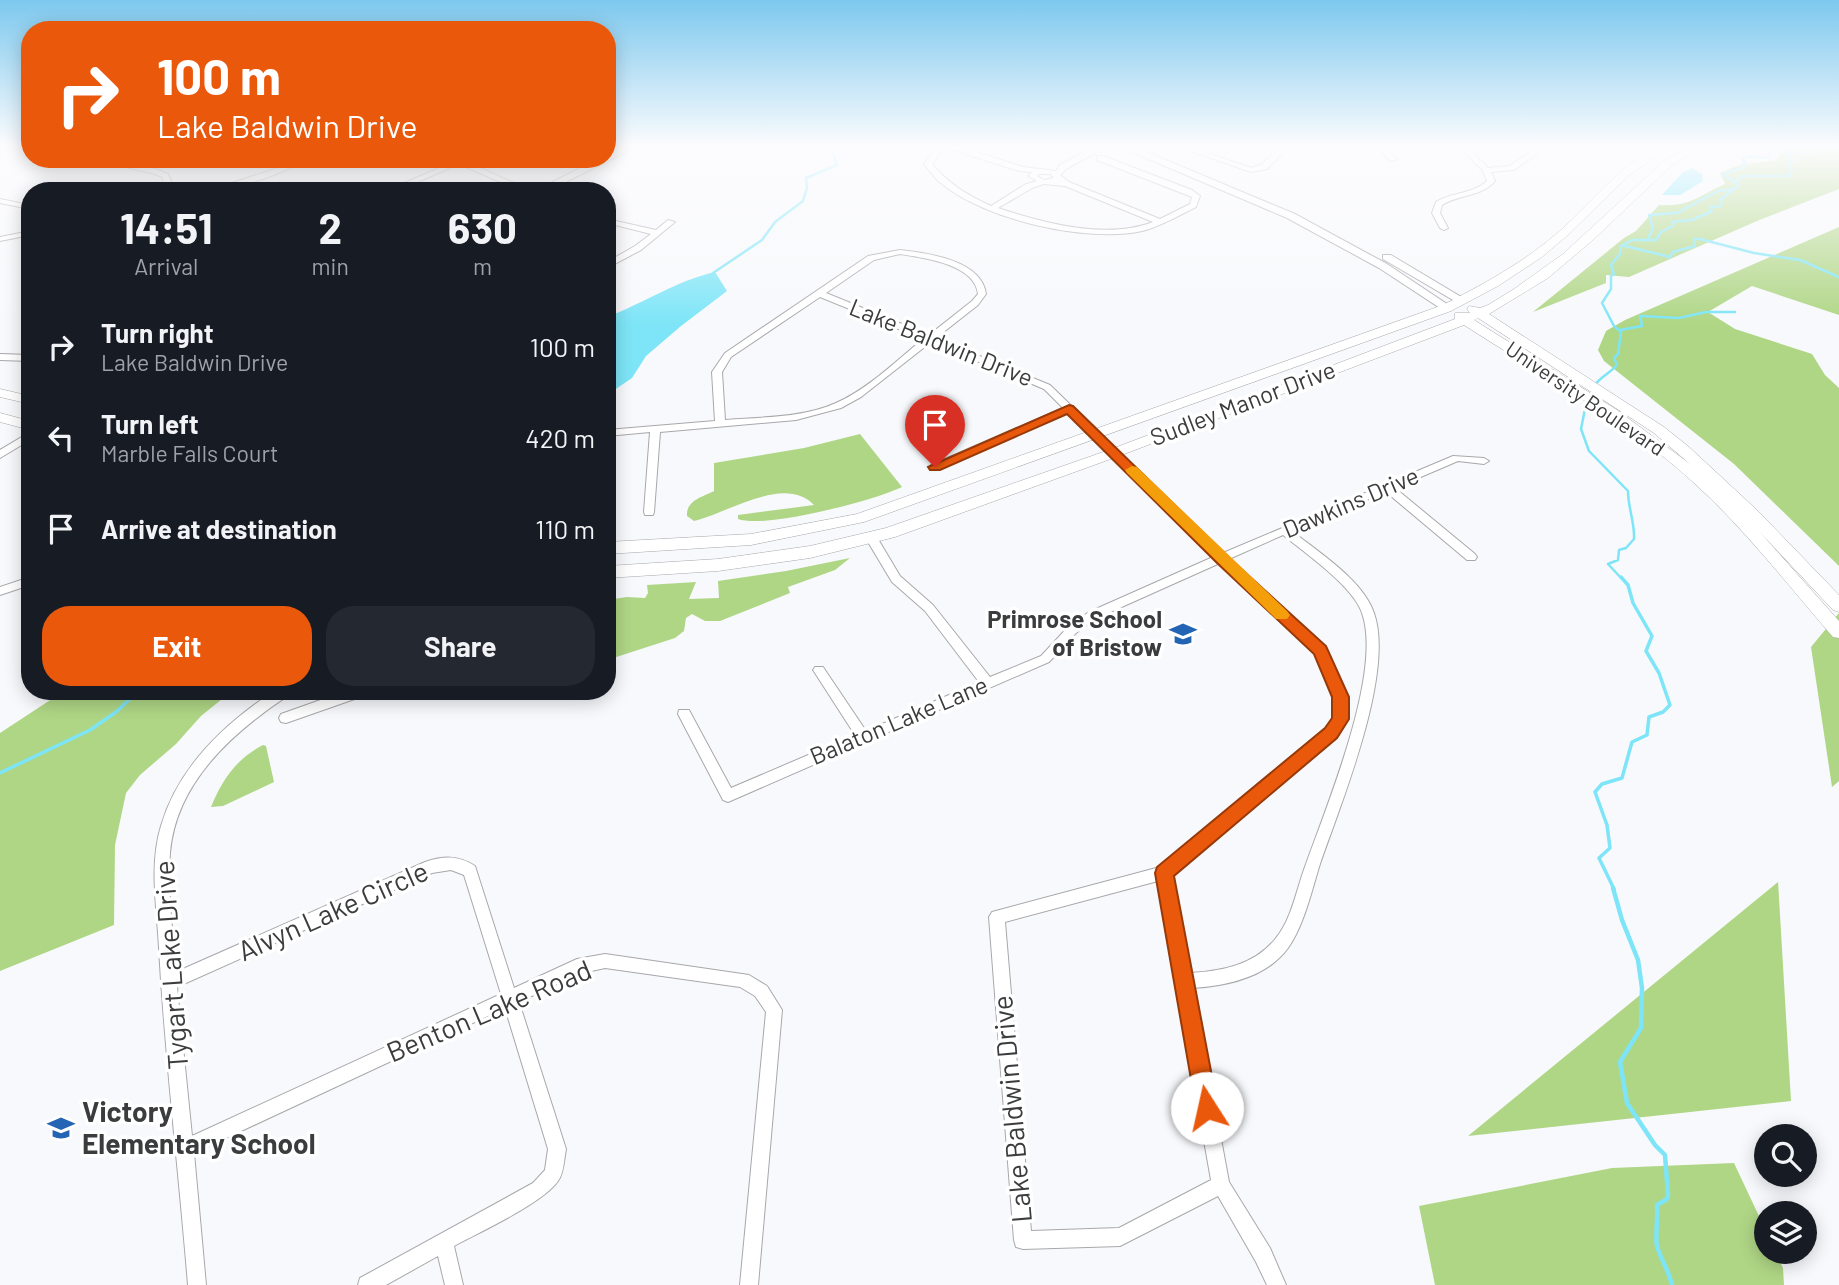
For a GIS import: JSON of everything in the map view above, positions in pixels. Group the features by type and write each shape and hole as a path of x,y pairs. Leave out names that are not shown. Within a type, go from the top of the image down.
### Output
{"main road":[{"name":"Sudley Manor Drive","path":"616,548 715,544 773,537 838,524 923,497 1447,308 1503,279 1563,234 1593,205"},
{"name":"Sudley Manor Drive","path":"616,571 718,565 810,552 871,537 1114,453 1480,313 1533,283 1567,259 1624,205"},
{"name":"University Boulevard","path":"1462,301 1577,384"},
{"name":"University Boulevard","path":"1447,308 1606,402 1658,429 1726,485 1839,606"},
{"path":"0,393 21,398"},
{"name":"University Boulevard","path":"1606,402 1698,479 1839,632"},
{"path":"0,417 21,423"}],"street":[{"path":"989,205 1041,225 1084,232 1140,229 1193,205"},
{"path":"1118,205 1160,222"},
{"name":"University Boulevard","path":"1265,205 1318,225 1393,260 1462,301"},
{"path":"1438,205 1436,215 1444,228"},
{"name":"University Boulevard","path":"1291,216 1376,261 1447,308"},
{"path":"616,260 671,222"},
{"path":"616,223 658,233"},
{"path":"0,239 21,235"},
{"path":"616,432 796,417 838,406 858,395 975,303 982,293 981,285 965,270 916,253 883,254 858,265 728,355 718,372 720,423"},
{"name":"Lake Baldwin Drive","path":"820,293 1047,387 1222,559 1320,650 1340,697 1342,713 1338,724 1322,741 1164,873 997,918 1023,1240 1120,1237 1221,1185"},
{"path":"0,357 21,358"},
{"path":"935,467 1069,409"},
{"path":"649,512 654,430"},
{"path":"0,455 21,441"},
{"name":"Dawkins Drive","path":"1222,559 1284,530 1457,458 1484,460"},
{"path":"1388,488 1471,557"},
{"path":"1184,981 1236,975 1264,962 1283,943 1357,737 1374,651 1372,622 1348,586 1284,530"},
{"path":"871,537 896,579 929,608 987,683"},
{"name":"Balaton Lake Lane","path":"684,714 728,796 1045,659 1072,629 1093,615 1222,559"},
{"path":"0,585 0,591 21,584"},
{"path":"820,670 862,736"},
{"name":"Tygart Lake Drive","path":"197,1285 168,983 162,866 168,824 186,786 217,745 244,720 272,700"},
{"path":"286,718 336,700"},
{"name":"Alvyn Lake Circle","path":"168,983 430,867 447,862 460,864 470,871 557,1149 553,1174 538,1189 367,1285"},
{"path":"1164,873 1221,1185 1264,1255 1277,1285"},
{"name":"Benton Lake Road","path":"185,1148 577,967 605,961 743,980 761,991 774,1010 749,1285"},
{"path":"444,1242 454,1285"}],"green space":[{"path":"1659,205 1798,205 1629,277 1606,275 1606,283 1533,312 1636,231"},
{"path":"1839,227 1839,315 1752,286 1708,312 1735,329 1812,354 1825,375 1839,388 1839,566 1734,464 1604,361 1598,350 1606,331 1625,320"},
{"path":"860,434 902,487 844,506 794,517 752,521 738,519 738,515 814,505 802,496 787,493 755,499 694,521 687,516 692,503 714,491 714,463 804,448"},
{"path":"850,558 835,570 788,587 790,593 720,621 705,621 692,614 686,618 684,631 675,638 616,657 616,599 645,598 648,593 647,585 696,582 689,599 719,598 718,581"},
{"path":"1839,613 1839,781 1832,787 1811,647"},
{"path":"50,700 221,700 140,775 126,793 115,845 114,925 0,971 0,733"},
{"path":"263,745 266,746 274,782 223,806 211,807 231,771"},
{"path":"1778,882 1791,1101 1468,1136"},
{"path":"1734,1163 1754,1206 1754,1264 1781,1264 1784,1285 1435,1285 1419,1206 1612,1168"}],"water":[{"path":"715,272 727,291 646,356 632,378 616,389 616,313"}],"waterway":[{"path":"713,273 762,240 775,222 798,205"},
{"path":"1647,240 1653,228 1649,215 1677,213 1692,205"},
{"path":"1647,240 1656,240 1661,232 1673,226 1672,222 1692,220 1712,211 1710,207 1721,205"},
{"path":"1625,246 1670,257 1673,252 1695,246 1694,239 1700,239 1754,253 1800,260 1839,277"},
{"path":"1594,386 1617,365 1614,358 1618,354 1621,332 1614,326 1602,303 1611,289 1611,276 1614,274 1611,265 1620,254 1621,246 1632,240 1647,240"},
{"path":"1620,330 1642,326 1640,316 1679,318 1706,312 1735,312"},
{"path":"1587,399 1581,429 1589,451 1628,491 1634,539 1626,548 1619,550 1618,560 1608,564 1622,579"},
{"path":"1614,889 1599,858 1610,848 1607,825 1595,792 1602,784 1622,778 1632,742 1647,735 1649,717 1663,712 1670,705 1659,673 1646,651 1652,636 1633,603 1628,585 1621,577"},
{"path":"0,773 90,730 129,700"},
{"path":"1613,888 1638,960 1642,988 1641,1028 1620,1062 1627,1103 1655,1145 1665,1155 1668,1195 1667,1199 1657,1205 1656,1243 1672,1285"}],"slow traffic":[{"path":"1132,470 1282,615"}],"place":[{"name":"Primrose School of Bristow","path":"1183,634"},
{"name":"Victory Elementary School","path":"61,1128"}],"route":[{"path":"935,467 1069,409 1222,559 1320,650 1340,697 1341,719 1331,733 1164,873 1207,1108"}]}
